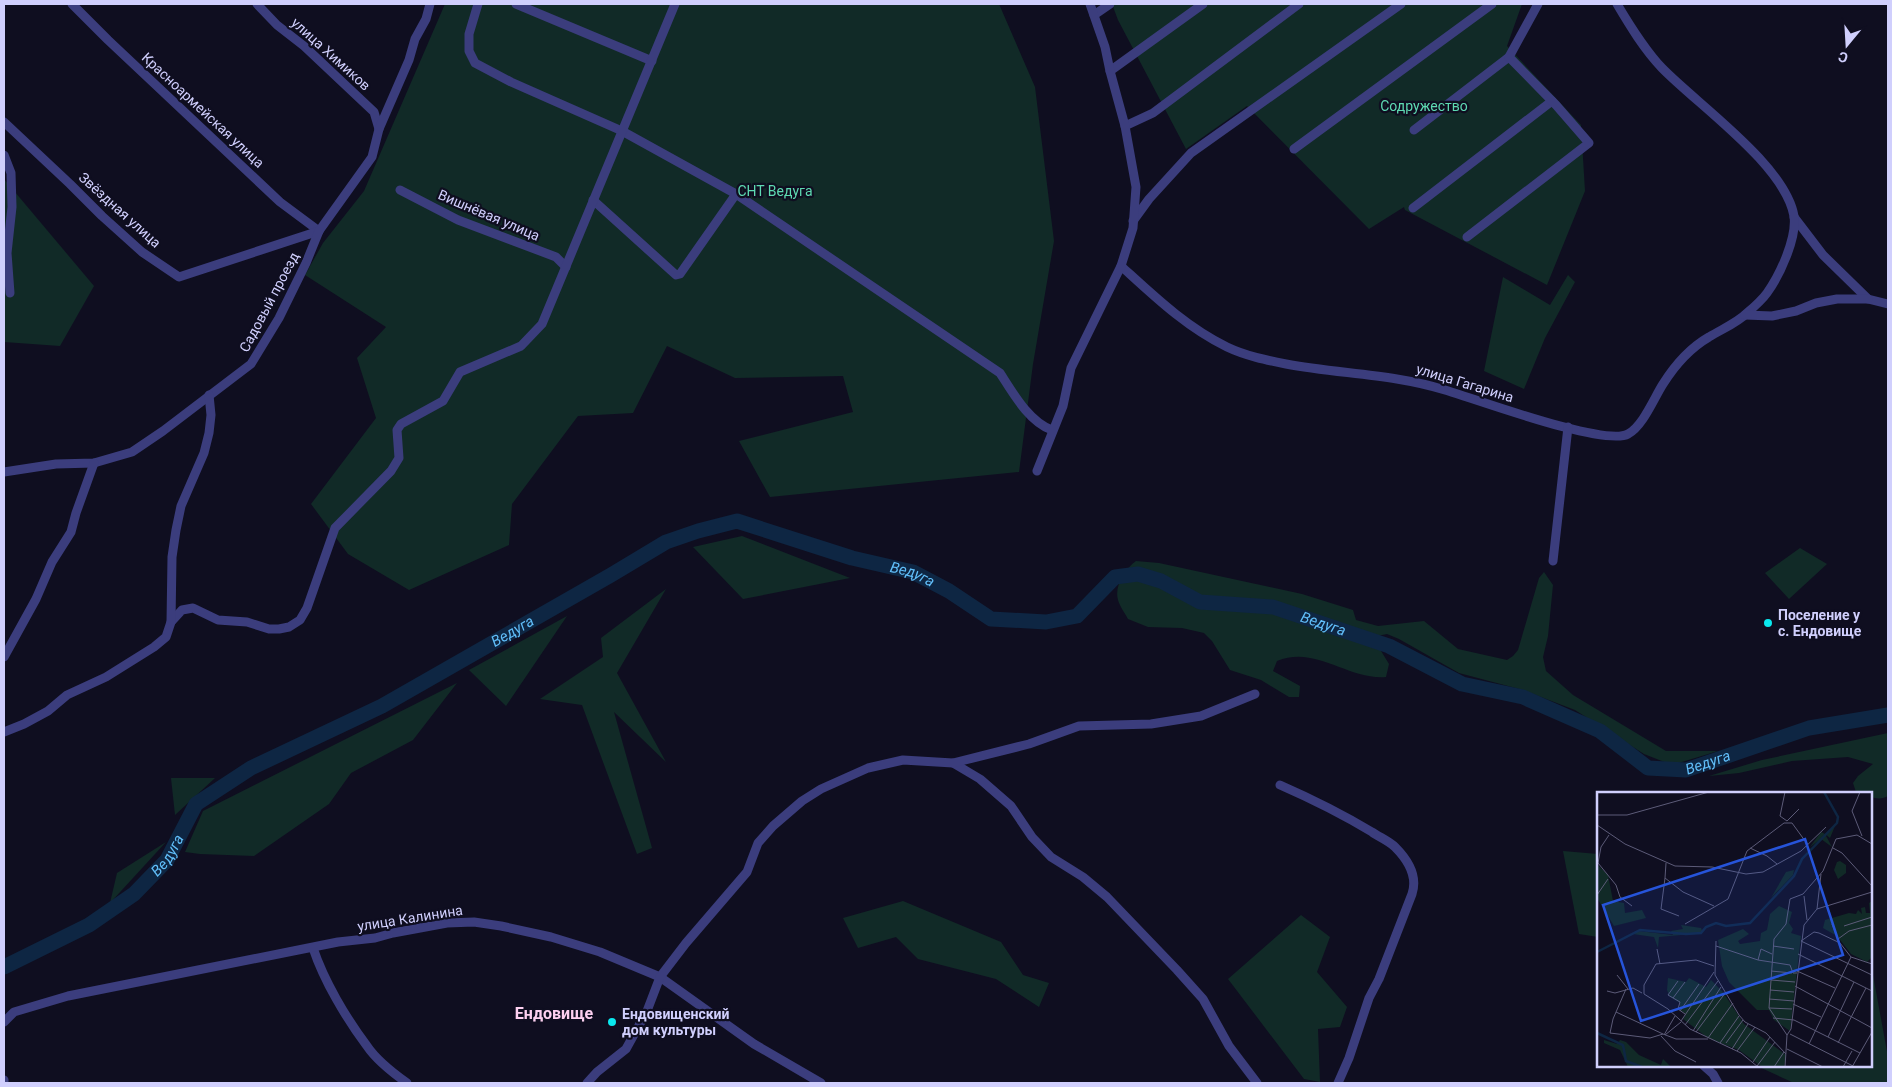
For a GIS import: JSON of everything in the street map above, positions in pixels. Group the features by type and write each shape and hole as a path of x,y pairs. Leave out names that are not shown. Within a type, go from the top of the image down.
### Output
{"street":[{"name":"Красноармейская улица","path":"72,4 280,202 319,231"},
{"name":"улица Химиков","path":"257,4 277,25 304,46 374,112 379,129"},
{"name":"Садовый проезд","path":"4,472 56,464 94,463 132,452 163,431 251,364 279,318 306,263 319,231 372,157 379,129 409,60 415,39 426,19 430,4"},
{"path":"478,4 469,34 469,52 474,63 510,82 622,132 736,194 1000,373 1016,399 1042,427 1052,430"},
{"path":"516,4 652,61"},
{"path":"4,732 48,711 67,695 106,677 154,647 166,637 172,622 182,610 193,608 218,620 247,622 269,629 289,627 300,620 307,608 335,528 391,471 399,458 397,430 401,424 443,402 460,372 521,346 542,324 675,4"},
{"path":"1037,471 1063,406 1072,368 1121,266 1133,221 1136,187 1125,126 1105,47 1090,4"},
{"path":"1094,15 1110,4"},
{"path":"1110,71 1203,4"},
{"path":"1125,126 1153,113 1300,4"},
{"path":"1133,221 1149,199 1190,153 1401,4"},
{"path":"1294,149 1492,4"},
{"path":"1414,130 1509,57 1538,4"},
{"name":"улица Гагарина","path":"1617,4 1631,29 1661,67 1750,149 1784,187 1794,217 1823,255 1868,299"},
{"path":"1466,237 1589,143 1552,101 1509,57"},
{"path":"1413,208 1552,101"},
{"name":"Звёздная улица","path":"4,122 135,246 179,277 319,231"},
{"path":"4,156 11,174 12,198 7,253 10,292"},
{"name":"Вишнёвая улица","path":"400,190 458,220 556,258 566,266"},
{"path":"593,200 676,275 680,274 736,194"},
{"name":"улица Гагарина","path":"1121,266 1162,305 1195,329 1228,348 1251,356 1305,367 1409,380 1524,416 1610,437 1628,434 1642,420 1679,361 1699,343 1745,315 1767,294 1791,247 1794,217"},
{"path":"1745,315 1772,316 1796,311 1816,302 1838,299 1868,299 1888,304"},
{"path":"172,622 172,557 176,530 181,506 204,453 209,433 211,415 209,396"},
{"path":"1553,561 1568,427"},
{"path":"4,657 36,599 52,562 71,532 94,463"},
{"path":"587,1083 626,1049 647,1011 660,977 686,942 746,872 758,843 773,826 802,801 821,789 868,768 903,760 953,763 1028,744 1079,726 1151,724 1201,716 1255,694"},
{"path":"953,763 980,779 1011,806 1032,837 1050,857 1083,877 1107,897 1177,970 1203,999 1229,1046 1258,1083"},
{"path":"1280,785 1339,812 1394,845 1407,862 1413,875 1414,888 1412,894 1338,1083"},
{"name":"улица Калинина","path":"4,1022 14,1012 68,996 338,942 375,938 447,923 474,922 551,937 600,952 660,977 754,1044 821,1083"},
{"path":"313,948 320,970 368,1048 390,1070 407,1083"},
{"path":"1705,1067 1713,1074 1718,1083"}],"green space":[{"name":"СНТ Ведуга","path":"445,4 999,4 1035,87 1054,241 1033,364 1019,472 770,497 739,441 853,412 843,376 735,378 667,346 633,413 578,416 512,504 509,545 409,590 348,554 311,504 376,418 357,358 386,327 305,275 323,243 364,191"},
{"name":"Содружество","path":"1112,4 1522,4 1507,46 1581,125 1585,191 1547,285 1405,210 1404,207 1369,229 1247,106 1186,149 1118,20"},
{"path":"4,179 94,286 60,346 4,342"},
{"path":"1568,275 1575,282 1545,338 1524,389 1484,371 1503,277 1550,305"},
{"path":"742,536 850,578 743,599 693,547"},
{"path":"1800,548 1827,564 1789,599 1765,573"},
{"path":"1136,561 1159,563 1302,594 1353,610 1356,620 1378,626 1424,621 1458,649 1507,660 1518,650 1539,578 1544,572 1553,585 1548,636 1543,657 1546,671 1573,695 1666,751 1718,751 1672,765 1644,754 1575,710 1523,690 1459,673 1387,634 1377,636 1378,646 1389,664 1386,677 1358,674 1305,657 1291,657 1277,661 1273,671 1300,686 1299,697 1289,697 1261,680 1230,670 1212,641 1204,633 1182,628 1148,627 1128,619 1119,603 1117,595 1121,578"},
{"path":"666,589 617,673 666,762 614,712 652,848 637,854 582,705 540,699 603,657 601,638"},
{"path":"567,616 506,706 469,670"},
{"path":"457,683 413,740 351,773 329,804 254,856 185,852 203,811"},
{"path":"1888,733 1888,796 1875,798 1872,797 1872,792 1856,792 1853,783 1858,776 1873,764 1848,757 1792,761 1739,773 1709,776 1762,760"},
{"path":"171,778 215,778 175,815"},
{"path":"166,842 110,903 117,873"},
{"path":"1563,851 1597,854 1597,937 1579,934"},
{"path":"903,901 1001,942 1023,975 1049,983 1039,1007 996,979 918,959 896,937 858,948 843,918"},
{"path":"1301,915 1330,937 1317,972 1347,1007 1340,1027 1318,1029 1320,1082 1304,1079 1228,979"},
{"path":"1872,969 1888,1057 1888,1083 1794,1083 1759,1067 1872,1067"}],"waterway":[{"name":"Ведуга","path":"4,967 89,925 134,894 167,860 196,804 251,768 382,706 666,542 737,521 852,558 913,572 949,591 991,619 1046,622 1077,616 1115,577 1138,574 1161,581 1200,602 1273,607 1389,646 1462,684 1523,697 1600,731 1648,768 1686,770 1809,728 1888,715"}],"place":[{"name":"Поселение у с. Ендовище","path":"1768,623"},
{"name":"Ендовищенский дом культуры","path":"612,1022"}],"district":[{"name":"Ендовище","path":"554,1013"}]}
